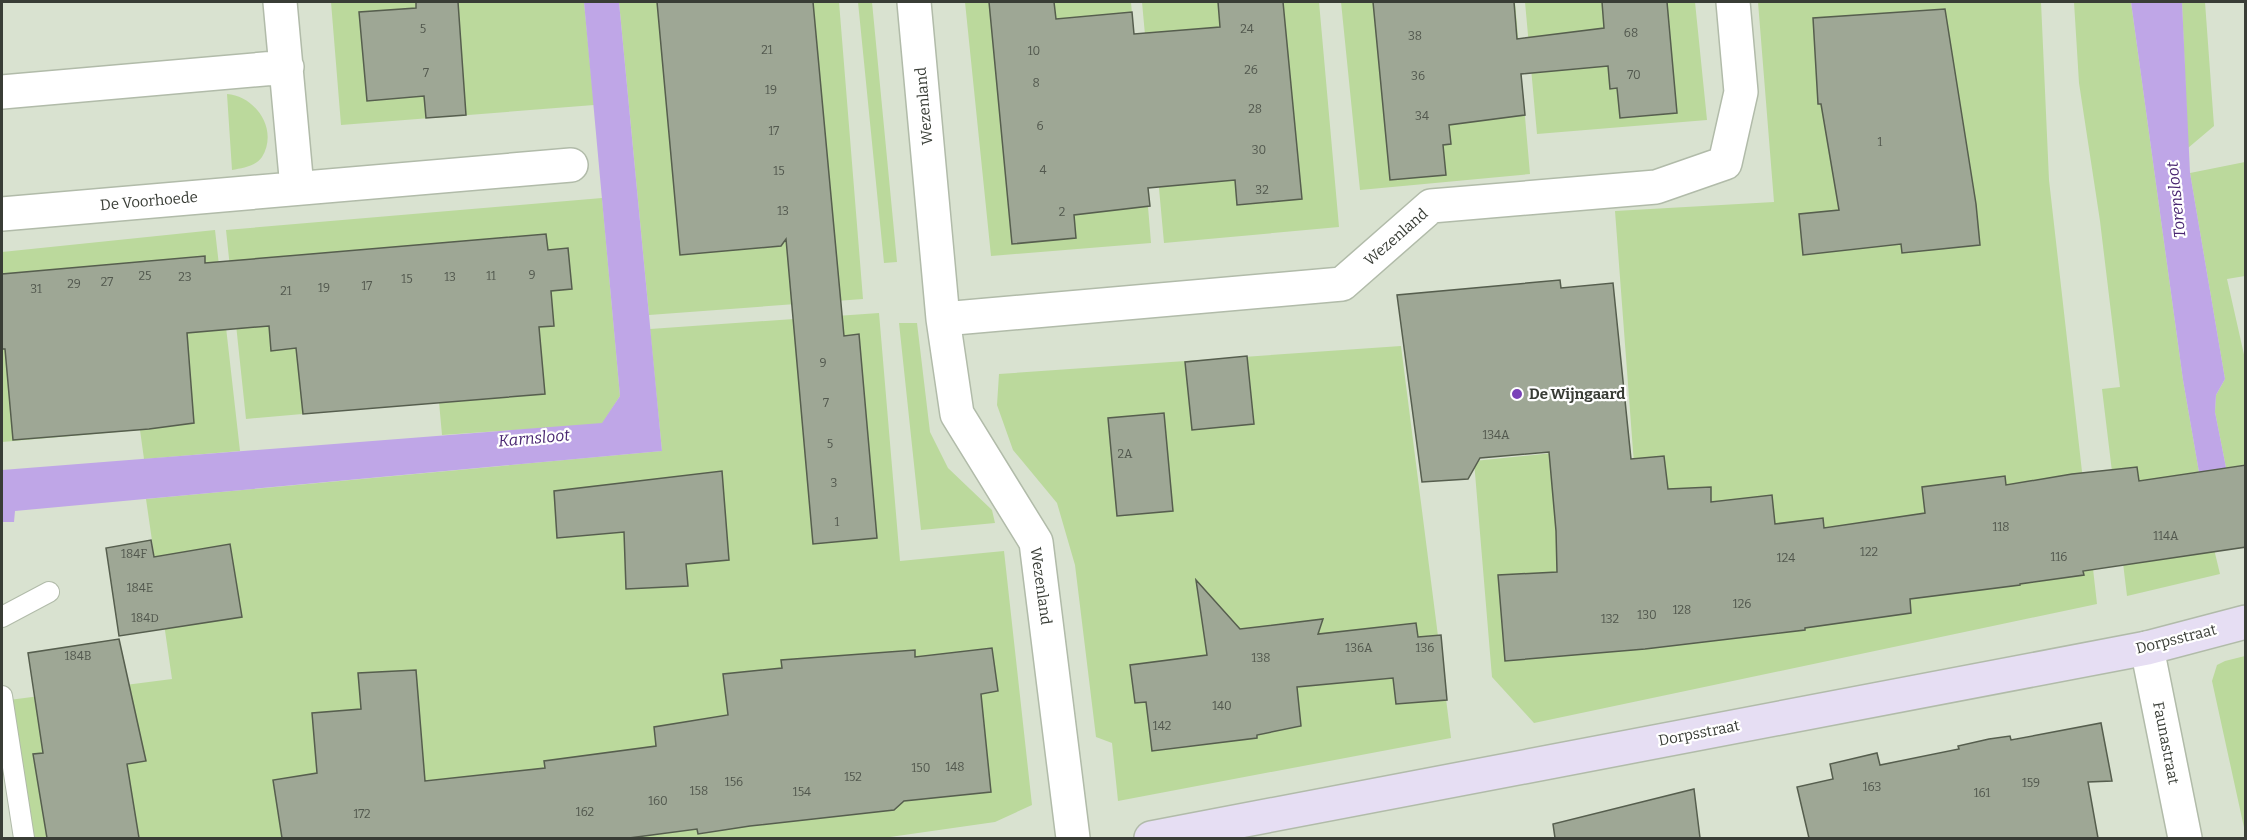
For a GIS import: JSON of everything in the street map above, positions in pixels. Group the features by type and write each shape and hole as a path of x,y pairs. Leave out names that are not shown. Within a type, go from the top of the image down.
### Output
{"street":[{"path":"280,2 297,188"},
{"name":"Wezenland","path":"914,2 943,319 957,414 1036,542 1073,838"},
{"name":"Wezenland","path":"943,319 1342,284 1431,206 1656,187 1725,163 1741,92 1733,2"},
{"path":"2,92 287,68"},
{"name":"De Voorhoede","path":"2,214 571,165"},
{"name":"Dorpsstraat","path":"1151,838 2147,648 2246,622"},
{"name":"Faunastraat","path":"2147,648 2185,838"}],"lane":[{"path":"2,617 49,592"},
{"path":"2,696 24,838"}],"green space":[{"path":"331,2 584,2 594,105 341,125"},
{"path":"619,2 839,2 863,299 649,315"},
{"path":"858,2 872,2 897,262 884,263"},
{"path":"965,2 1131,2 1151,243 991,256"},
{"path":"1142,2 1319,2 1339,227 1164,243"},
{"path":"1341,2 1515,2 1530,174 1360,190"},
{"path":"1525,2 1695,2 1707,120 1537,134"},
{"path":"1758,2 2041,2 2049,180 2097,604 1534,723 1492,677 1474,461 1573,451 1634,464 1615,211 1774,202"},
{"path":"2074,2 2131,2 2183,380 2208,524 2220,574 2127,596 2102,389 2120,387 2100,221 2079,83"},
{"path":"2182,2 2205,2 2214,126 2188,148"},
{"path":"227,94 237,96 255,107 266,125 268,136 267,146 256,163 232,170"},
{"path":"2245,162 2245,276 2227,279 2245,359 2245,545 2237,523 2215,412 2216,395 2225,379 2190,173"},
{"path":"602,198 620,396 602,424 442,435 439,402 246,419 226,230"},
{"path":"215,230 240,451 144,459 140,430 2,442 2,252"},
{"path":"879,313 900,561 1004,551 1032,805 995,822 883,838 31,838 9,700 172,679 146,499 662,451 650,329"},
{"path":"899,323 917,323 930,432 948,468 992,510 995,523 921,530"},
{"path":"1401,346 1451,738 1118,801 1112,743 1096,737 1075,565 1057,503 1013,450 997,405 999,374"},
{"path":"2246,656 2245,832 2212,681 2217,665"}],"water":[{"name":"Karnsloot","path":"584,2 619,2 662,451 15,511 14,522 2,522 2,470 602,423 620,396"},
{"name":"Torensloot","path":"2131,2 2182,2 2190,173 2225,379 2216,395 2215,412 2237,523 2208,524 2183,380"}],"building":[{"path":"416,2 458,2 466,115 426,118 424,96 367,101 359,12 416,8"},
{"path":"657,2 813,2 844,336 859,334 877,538 813,544 786,239 781,246 680,255"},
{"path":"989,2 1054,2 1056,19 1132,12 1134,34 1220,27 1218,2 1283,2 1302,199 1237,205 1235,180 1148,188 1150,206 1074,215 1076,238 1012,244"},
{"path":"1373,2 1514,2 1517,39 1604,28 1602,2 1667,2 1677,113 1620,118 1617,88 1610,89 1608,66 1521,74 1525,115 1449,125 1451,144 1443,145 1446,175 1390,180"},
{"path":"1945,9 1976,204 1980,245 1902,253 1901,244 1803,255 1799,214 1839,210 1821,104 1818,104 1813,18"},
{"path":"546,234 548,250 568,248 572,289 551,291 554,326 539,327 545,394 303,414 296,348 271,351 269,326 187,333 194,423 13,440 5,349 2,349 2,274 205,256 205,263"},
{"path":"1560,280 1561,288 1613,283 1631,459 1664,456 1668,489 1711,487 1711,502 1772,495 1775,524 1823,518 1824,528 1925,513 1922,487 2005,476 2006,485 2072,474 2137,467 2139,481 2246,465 2246,547 2083,571 2084,575 2020,585 1910,599 1911,613 1805,628 1805,630 1645,649 1505,661 1498,575 1557,572 1549,452 1480,458 1468,479 1422,482 1397,295"},
{"path":"1247,356 1254,424 1192,430 1185,362"},
{"path":"1164,413 1173,511 1117,516 1108,418"},
{"path":"722,471 729,560 686,564 688,586 626,589 624,532 557,538 554,491"},
{"path":"151,540 154,557 230,544 242,617 119,636 106,548"},
{"path":"1196,580 1240,629 1323,619 1318,634 1416,623 1418,637 1441,635 1447,700 1396,704 1393,678 1297,687 1301,726 1257,735 1257,738 1152,751 1146,702 1135,703 1130,665 1207,655"},
{"path":"119,639 146,761 127,764 139,838 47,838 33,754 43,753 28,653"},
{"path":"992,648 998,691 981,694 991,792 904,801 894,810 698,834 697,829 629,838 282,838 273,780 317,773 312,713 361,709 358,673 416,670 425,781 545,768 544,761 656,746 654,727 728,715 723,674 782,668 781,660 915,650 915,657"},
{"path":"2101,723 2112,781 2088,782 2098,838 1809,838 1797,787 1833,779 1830,764 1877,753 1880,765 1959,749 1958,746 1989,739 2010,736 2011,740"},
{"path":"1694,789 1700,838 1555,838 1553,824"}],"place":[{"name":"De Wijngaard","path":"1517,394"}]}
